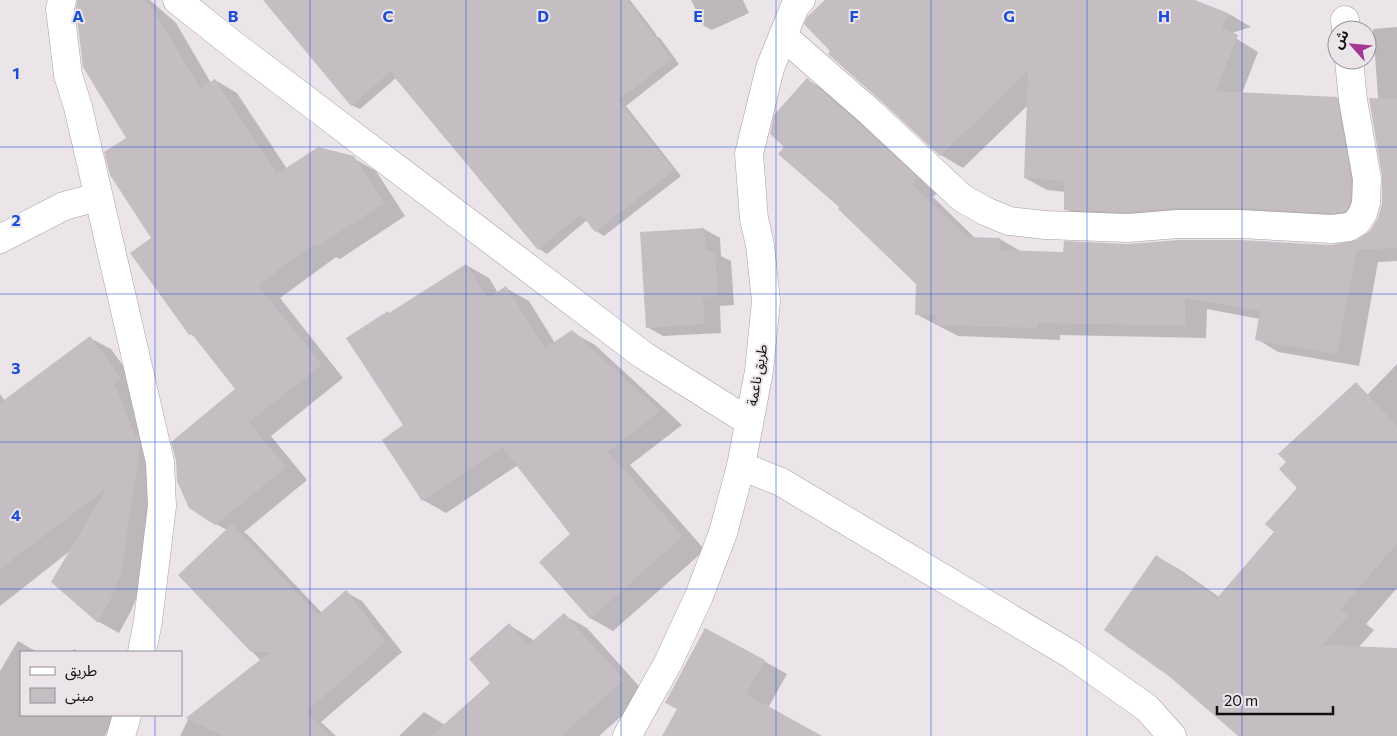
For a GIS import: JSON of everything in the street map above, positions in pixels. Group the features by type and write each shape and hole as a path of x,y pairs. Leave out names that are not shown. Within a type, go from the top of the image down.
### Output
{"street":[{"path":"62,0 60,9 68,75 78,107 160,462 161,514 148,621 142,651"},
{"path":"176,0 643,355 748,421"},
{"name":"طريق ناعمة","path":"627,736 668,663 699,596 723,533 741,466 758,371 766,300 760,245 754,219 749,154 770,68 795,6 801,0"},
{"path":"783,36 870,112 962,198 985,211 1009,221 1045,225 1128,228 1178,224 1240,224 1332,229 1349,227 1358,222 1363,212 1366,202 1367,179 1353,100 1350,70"},
{"path":"0,240 64,206 98,196"},
{"path":"741,466 781,482 1072,655 1147,708 1165,734"},
{"path":"121,736 127,716"}],"building":[{"path":"77,0 144,0 153,9 200,88 215,79 277,174 318,147 354,156 384,203 317,247 315,244 258,285 322,365 249,422 286,467 215,525 189,508 177,481 176,461 171,442 235,389 191,333 189,335 130,253 151,238 110,175 104,152 126,138 83,67 76,10"},
{"path":"263,0 627,0 672,59 618,100 674,170 595,232 581,214 538,250 390,72 351,106"},
{"path":"825,0 1195,0 1228,13 1222,28 1238,35 1216,91 1337,97 1351,180 1349,206 1344,212 1332,213 1240,208 1178,208 1128,212 1064,210 1064,181 1024,178 1028,71 940,156 828,54 830,51 804,24 807,17"},
{"path":"807,78 918,178 912,184 967,237 1000,238 1000,250 1063,252 1064,241 1128,244 1179,240 1240,240 1331,245 1357,240 1370,231 1378,218 1382,204 1382,176 1369,98 1397,99 1397,248 1357,250 1337,354 1255,340 1260,311 1185,298 1185,326 1038,323 1038,328 935,325 935,315 915,315 916,284 838,209 839,207 778,154 784,147 770,134 774,115"},
{"path":"704,228 706,251 715,251 718,296 703,297 705,324 646,328 640,232"},
{"path":"466,264 488,298 506,286 545,348 572,330 660,411 608,452 683,536 590,619 539,562 570,534 502,447 422,501 382,440 403,425 346,338"},
{"path":"90,336 121,378 114,383 136,437 138,434 140,447 121,575 98,623 51,582 106,489 0,569 0,403"},
{"path":"1356,382 1397,426 1397,543 1341,609 1349,615 1323,645 1397,648 1397,736 1238,736 1170,677 1104,630 1156,555 1217,598 1274,532 1265,524 1297,488 1279,469 1286,462 1278,454"},
{"path":"232,524 318,615 346,590 386,642 306,712 330,736 223,736 186,718 270,652 251,652 178,575"},
{"path":"564,613 624,680 561,736 431,736 490,683 469,659 509,623 528,645"},
{"path":"705,628 765,660 746,694 822,736 662,736 677,709 665,703"}]}
